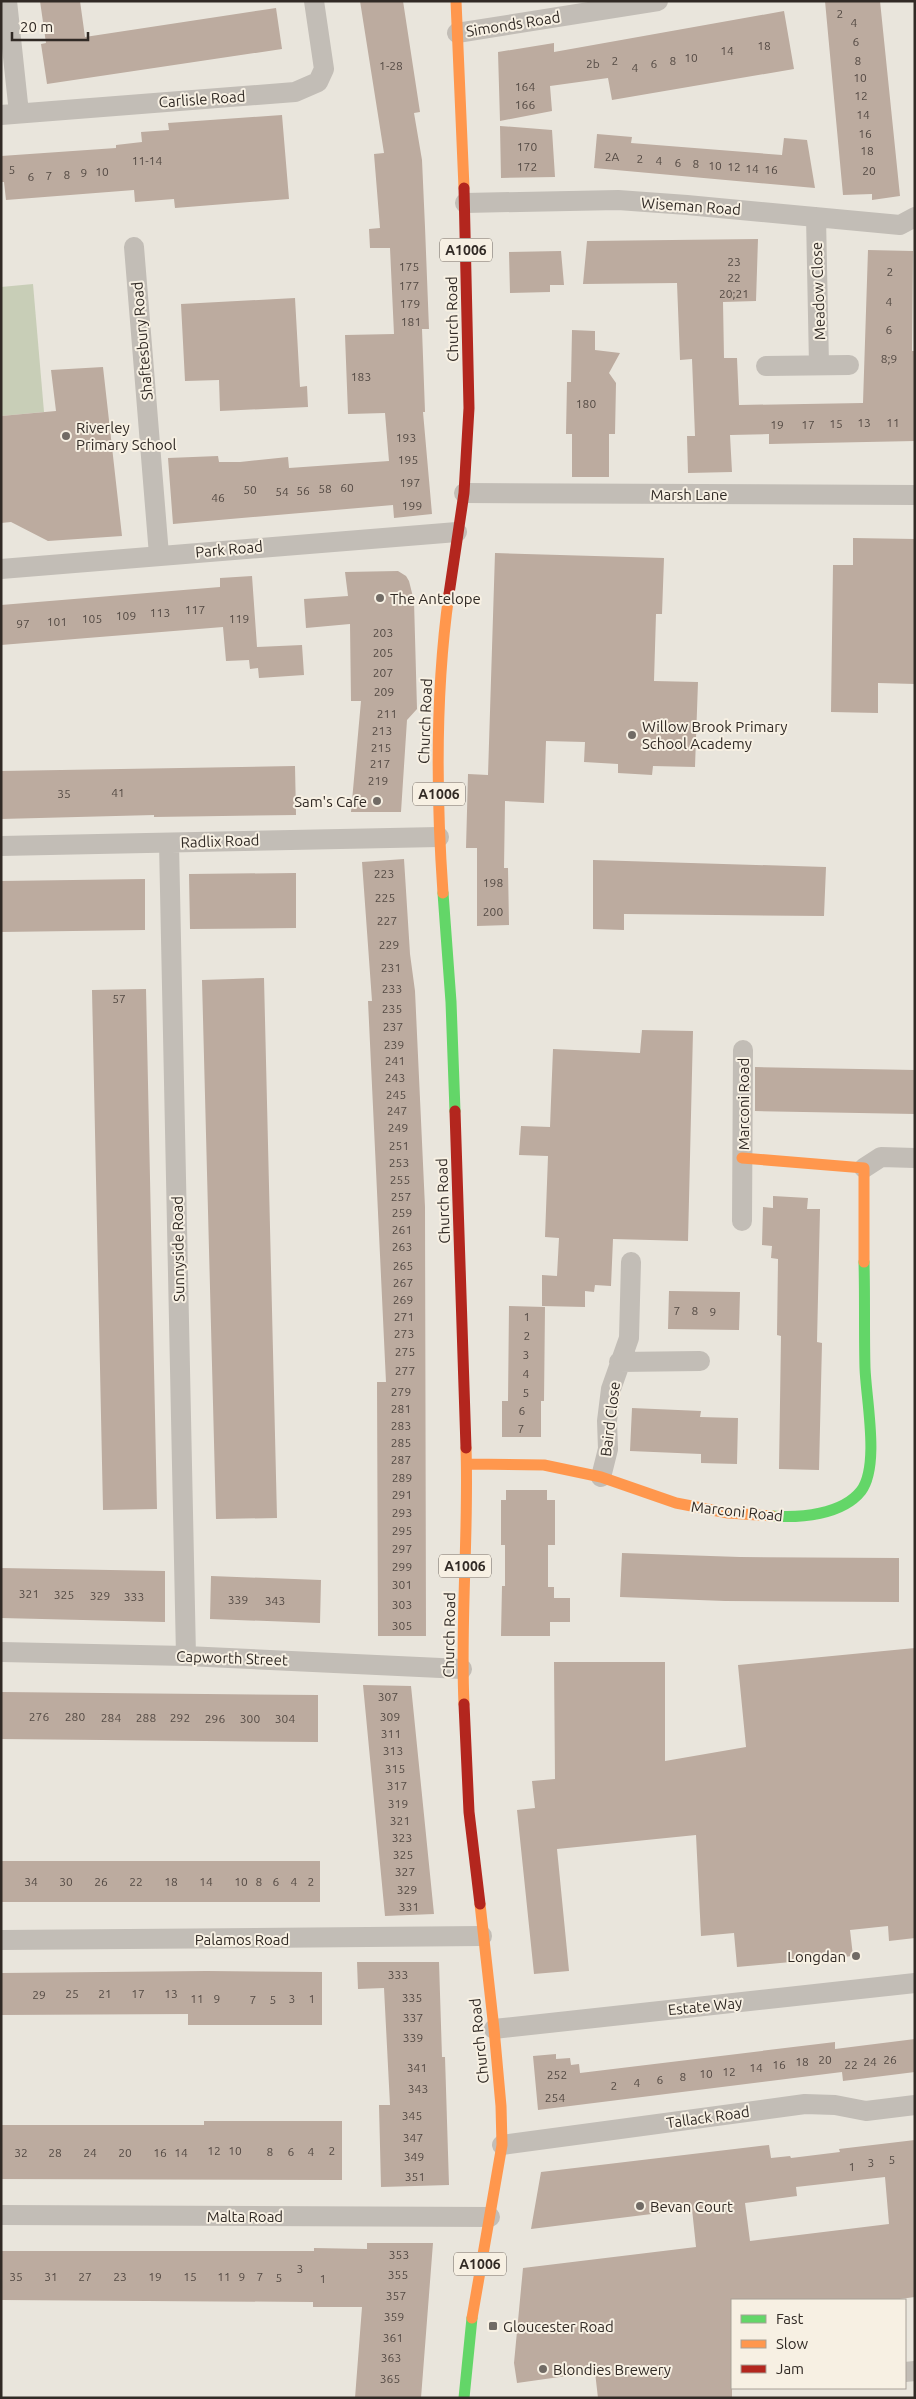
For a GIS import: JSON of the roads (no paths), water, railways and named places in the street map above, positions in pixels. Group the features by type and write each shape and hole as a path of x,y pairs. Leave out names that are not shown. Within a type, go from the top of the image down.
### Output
{"main road":[{"name":"Church Road","path":"456,1 469,391 464,493 457,532 440,684 439,836 451,1002 467,1464 465,1614 462,1669 469,1812 494,2030 501,2106 502,2145 469,2333 464,2398"},
{"name":"Marconi Road","path":"467,1464 544,1465 601,1476 676,1503 728,1512 789,1517 836,1508 861,1491 868,1471 871,1443 865,1370 864,1168 742,1158"}],"street":[{"path":"7,1 10,114"},
{"name":"Carlisle Road","path":"10,114 295,92 318,82 324,69 314,1"},
{"name":"Simonds Road","path":"457,33 658,1"},
{"name":"Wiseman Road","path":"464,203 618,200 900,225 915,217"},
{"name":"Meadow Close","path":"816,217 820,365"},
{"name":"Shaftesbury Road","path":"134,247 159,555"},
{"path":"766,366 849,364"},
{"name":"Marsh Lane","path":"464,493 915,495"},
{"name":"Park Road","path":"1,570 159,555 457,532"},
{"name":"Radlix Road","path":"1,846 439,836"},
{"name":"Sunnyside Road","path":"169,843 186,1656"},
{"name":"Marconi Road","path":"742,1222 743,1050"},
{"path":"864,1168 881,1157 915,1158"},
{"name":"Baird Close","path":"601,1476 608,1449 607,1421 611,1388 629,1338 632,1262"},
{"name":"Baird Close","path":"619,1362 700,1361"},
{"name":"Capworth Street","path":"1,1652 186,1656 462,1669"},
{"name":"Palamos Road","path":"1,1940 482,1936"},
{"name":"Estate Way","path":"494,2030 915,1983"},
{"name":"Tallack Road","path":"502,2145 805,2104 835,2105 866,2111 915,2105"},
{"name":"Malta Road","path":"1,2215 490,2217"}],"place":[{"name":"Riverley Primary School","path":"66,436"},
{"name":"The Antelope","path":"380,598"},
{"name":"Willow Brook Primary School Academy","path":"632,735"},
{"name":"Sam's Cafe","path":"377,801"},
{"name":"Longdan","path":"856,1956"},
{"name":"Bevan Court","path":"640,2206"},
{"name":"Gloucester Road","path":"493,2326"},
{"name":"Blondies Brewery","path":"543,2369"}]}
